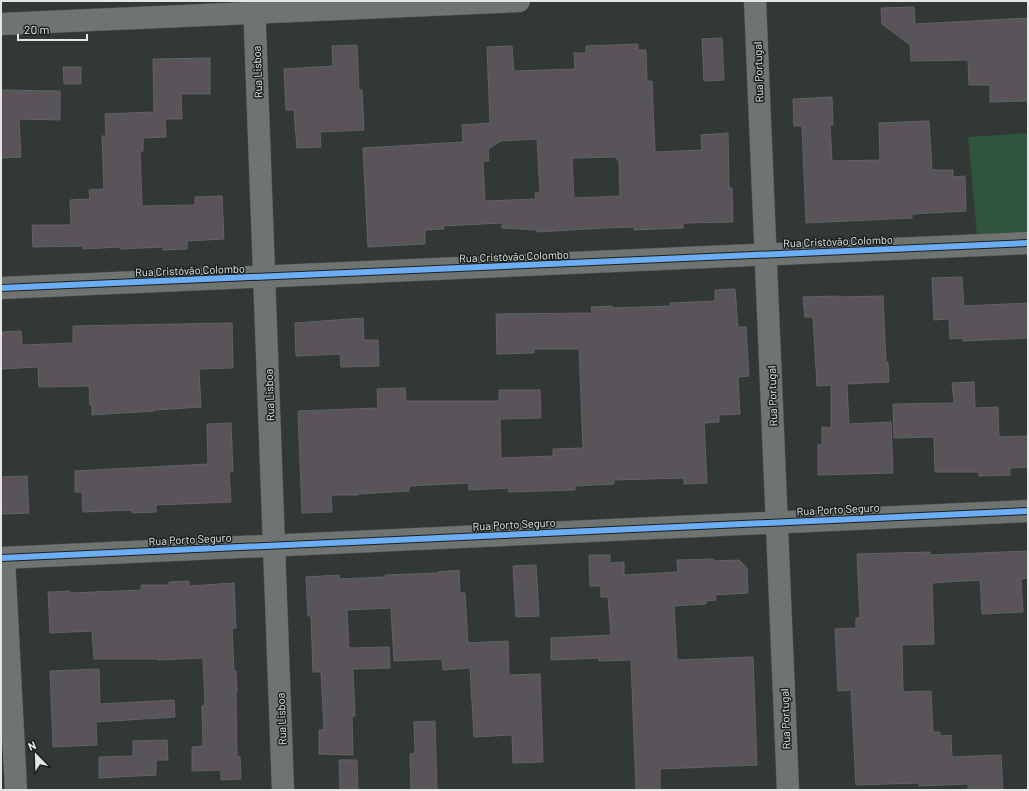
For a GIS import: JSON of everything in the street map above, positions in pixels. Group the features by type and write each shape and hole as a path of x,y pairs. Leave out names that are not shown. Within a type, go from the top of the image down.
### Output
{"street":[{"path":"1,24 254,7 519,1"},
{"name":"Rua Portugal","path":"755,1 788,790"},
{"name":"Rua Lisboa","path":"254,7 283,790"},
{"name":"Rua Cristóvão Colombo","path":"1,288 1028,243"},
{"name":"Rua Porto Seguro","path":"3,558 1028,511"},
{"path":"3,558 16,790"}],"green space":[{"path":"1028,133 1028,243 978,245 968,137"}],"building":[{"path":"914,7 915,24 1028,18 1028,101 990,102 990,85 969,85 968,60 911,61 910,45 882,24 881,8"},
{"path":"722,38 724,80 704,81 702,39"},
{"path":"638,44 638,50 646,50 647,81 652,81 655,152 702,150 701,135 728,133 729,188 732,188 733,222 683,223 683,228 634,230 634,227 537,232 537,230 502,228 502,223 443,226 444,229 425,230 425,244 368,247 363,148 463,142 462,125 490,123 487,47 512,46 514,71 575,69 574,53 586,53 586,46","holes":["537,139 540,193 535,193 536,199 485,201 483,161 489,161 488,149 501,141","617,157 617,160 619,160 620,196 574,198 572,158"]},
{"path":"357,45 359,90 362,90 364,130 320,132 321,147 297,148 294,110 286,110 284,69 333,66 332,46"},
{"path":"210,58 210,94 181,94 182,119 165,119 166,137 143,138 143,151 140,151 142,206 195,205 195,197 222,196 224,239 187,241 187,249 163,250 163,247 83,249 83,246 33,247 32,225 71,225 70,200 90,199 89,190 104,189 102,136 106,136 105,114 154,112 153,59"},
{"path":"63,67 81,67 81,84 64,84"},
{"path":"1,90 60,91 60,120 19,119 21,157 1,158"},
{"path":"832,97 833,125 830,125 832,161 880,160 879,123 929,121 932,170 953,170 953,177 965,176 966,211 912,214 912,218 806,223 802,126 794,126 793,99"},
{"path":"962,277 964,306 1028,303 1028,338 963,341 963,338 950,339 949,319 934,320 932,278"},
{"path":"735,289 738,327 746,327 749,376 738,377 740,414 719,415 719,422 704,423 707,483 684,484 684,478 614,480 614,484 575,486 575,490 509,492 508,488 469,490 469,483 409,486 409,491 358,495 331,495 332,512 302,513 298,411 378,408 377,389 405,388 406,401 499,401 499,390 540,390 541,418 500,419 501,458 553,456 553,449 583,448 579,349 534,349 534,353 497,354 496,314 592,313 591,307 612,306 612,308 671,306 670,303 715,301 715,290"},
{"path":"883,296 886,362 888,362 889,382 847,384 849,424 891,422 893,473 818,475 818,445 822,444 822,427 831,428 831,385 817,386 813,317 805,317 803,297"},
{"path":"363,318 364,340 378,340 379,366 341,367 340,354 296,356 295,323"},
{"path":"232,323 233,368 199,369 201,407 92,415 89,386 39,387 38,367 1,369 1,332 21,331 22,345 73,343 73,326"},
{"path":"974,382 975,408 998,407 999,437 1028,436 1028,467 1010,468 1010,475 979,476 979,472 935,472 934,437 894,438 893,404 954,403 952,383"},
{"path":"231,423 233,472 229,472 231,502 156,505 156,512 132,513 132,510 83,512 82,492 75,492 75,471 208,464 207,424"},
{"path":"27,476 29,513 3,514 1,511 1,477"},
{"path":"1028,551 1028,578 1021,579 1023,612 982,614 980,580 932,583 934,644 902,645 903,692 931,691 933,732 940,732 940,736 951,735 952,757 1001,755 1003,790 968,790 968,784 919,786 919,783 856,785 851,690 838,691 835,629 856,628 856,618 860,618 857,554 930,552 930,555"},
{"path":"589,555 610,555 610,563 624,562 624,575 678,572 677,560 739,560 747,568 748,593 715,595 716,600 706,601 706,604 674,606 677,660 753,657 757,765 660,769 660,790 636,790 631,660 599,661 599,658 551,660 551,638 611,635 608,597 601,597 601,586 590,586"},
{"path":"536,565 539,616 516,617 513,566"},
{"path":"459,570 460,593 465,593 468,643 508,641 509,675 540,674 543,762 513,763 512,735 474,737 470,668 443,670 442,659 394,661 391,608 347,610 349,648 389,647 390,668 353,669 355,716 352,716 353,755 319,754 319,730 324,730 321,672 313,672 311,616 308,616 306,577 339,575 340,579 385,577 385,575 438,573"},
{"path":"189,581 189,586 234,583 236,628 232,628 234,671 236,671 237,692 237,757 240,757 241,779 221,780 221,770 192,771 192,747 203,746 202,706 205,705 203,658 158,660 94,659 92,631 50,633 48,592 70,591 70,593 141,590 141,585 169,585 169,582"},
{"path":"99,669 100,704 174,700 175,717 96,722 97,745 53,747 50,671"},
{"path":"435,721 437,790 411,790 410,754 415,753 414,722"},
{"path":"167,740 168,760 156,760 156,775 99,778 99,757 133,756 133,741"},
{"path":"339,760 357,760 358,790 340,790"}],"cycle path":[{"path":"1,288 1028,243"},
{"path":"1,558 1028,511"}]}
